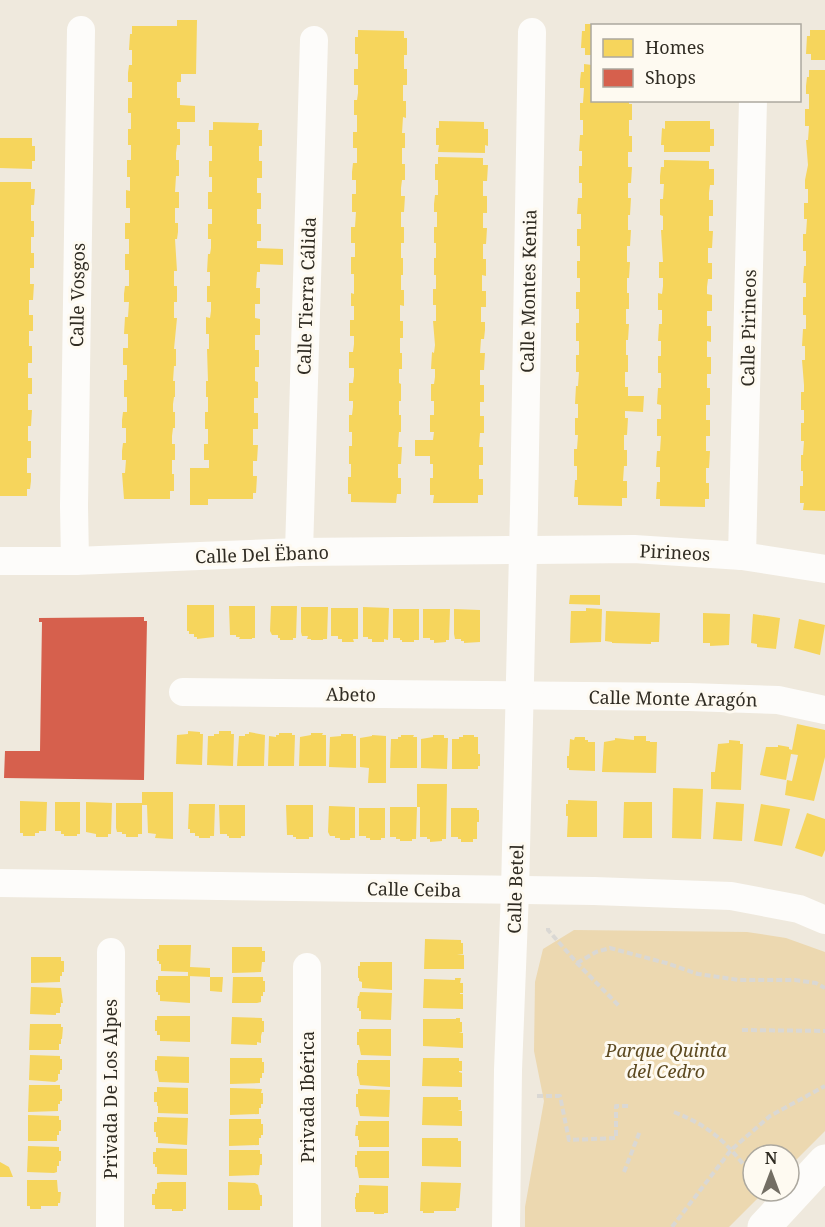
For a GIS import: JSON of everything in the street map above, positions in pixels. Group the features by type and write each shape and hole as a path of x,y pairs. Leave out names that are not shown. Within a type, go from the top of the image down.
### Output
{"street":[{"name":"Calle Vosgos","path":"75,561 81,30"},
{"name":"Calle Montes Kenia","path":"524,551 532,32"},
{"name":"Calle Tierra Cálida","path":"299,552 314,40"},
{"name":"Calle Pirineos","path":"742,556 753,102"},
{"name":"Pirineos","path":"524,551 634,549 742,556 825,569"},
{"name":"Calle Del Ëbano","path":"0,561 75,561 299,552 524,551"},
{"name":"Calle Betel","path":"506,1227 508,1070 524,551"},
{"name":"Abeto","path":"183,692 520,696"},
{"name":"Calle Monte Aragón","path":"520,696 778,700 825,710"},
{"name":"Calle Ceiba","path":"0,883 606,891 731,896 799,909 825,920"},
{"name":"Privada De Los Alpes","path":"110,1227 111,952"},
{"name":"Privada Ibérica","path":"307,967 307,1227"},
{"path":"764,1227 825,1161"}],"path":[{"path":"549,891 548,930 620,1007"},
{"path":"577,963 596,952 610,948 698,974 739,980 795,980 816,983 825,988"},
{"path":"742,1030 825,1030"},
{"path":"508,1070 533,1096 560,1096 569,1140 616,1138 616,1106 631,1106"},
{"path":"672,1227 731,1150 770,1116 825,1086"},
{"path":"674,1112 716,1134 741,1162"},
{"path":"624,1172 640,1131"}],"green space":[{"name":"Parque Quinta del Cedro","path":"574,930 747,932 786,938 825,952 825,1131 801,1155 801,1143 741,1143 741,1203 753,1203 729,1227 525,1227 525,1207 544,1101 534,1051 535,982 543,949"}],"building: Homes":[{"path":"177,20 197,20 196,74 181,74 181,82 177,82 177,98 180,98 180,105 195,106 195,122 177,122 177,129 180,129 180,145 177,145 176,153 176,160 179,160 179,176 176,176 175,192 179,192 179,208 175,208 175,223 178,223 178,232 177,239 175,239 177,271 174,271 177,302 174,302 174,318 177,318 174,349 176,349 176,366 174,366 173,381 175,381 173,412 175,412 175,428 173,428 172,436 172,444 175,444 175,460 172,460 174,491 170,491 170,499 124,499 122,473 125,473 126,460 122,460 122,451 123,443 126,443 126,428 122,428 122,420 123,412 127,412 124,380 127,380 127,365 123,365 123,348 128,348 128,334 124,334 129,302 124,302 124,294 125,286 129,286 129,270 125,270 125,254 129,254 129,239 125,239 125,223 130,223 130,208 126,208 126,190 130,191 127,160 131,160 131,145 128,145 131,113 128,113 128,98 132,98 132,82 128,82 129,65 132,65 132,50 129,50 130,34 132,34 132,26 177,26"},
{"path":"585,24 591,24 591,55 585,55 585,48 581,48 582,31 585,31"},
{"path":"358,30 404,31 404,38 407,38 404,69 407,69 407,85 403,85 406,118 403,117 402,133 405,133 402,164 405,164 405,180 402,180 401,188 401,196 405,196 404,212 401,212 401,227 404,227 404,243 401,243 403,275 401,275 401,290 404,290 404,306 400,305 403,338 400,338 400,353 402,353 402,369 399,369 401,432 399,432 398,447 402,447 398,478 401,478 401,494 397,494 396,503 351,502 351,494 348,494 348,477 351,477 349,446 352,446 349,415 352,415 353,407 353,401 349,401 349,383 353,383 354,376 354,368 349,368 349,352 353,352 354,344 354,336 350,336 350,320 354,320 354,306 351,306 351,293 354,294 354,274 351,274 351,257 355,257 355,243 351,243 351,227 355,227 356,212 352,212 352,194 356,194 356,180 352,180 352,172 353,163 357,163 357,148 353,148 353,132 357,132 354,100 357,100 358,85 354,85 354,69 358,69 355,37 358,37"},
{"path":"810,30 825,30 825,60 811,60 811,54 806,54 807,36 810,36"},
{"path":"584,64 591,65 591,102 629,102 632,104 629,136 632,136 632,152 628,152 628,167 632,167 631,183 628,183 628,198 631,198 628,230 631,230 630,246 627,246 627,262 630,262 629,278 627,278 629,309 626,309 626,324 629,324 628,340 626,340 628,372 625,372 625,387 628,387 628,396 644,396 643,412 625,411 625,418 628,418 627,435 624,435 627,466 624,466 623,481 627,481 627,498 622,498 622,506 578,505 578,497 574,497 577,466 574,466 574,449 577,449 578,435 575,435 575,418 578,418 578,404 575,404 579,372 576,372 579,341 576,341 576,323 579,323 579,309 576,309 576,292 580,292 580,278 577,278 580,246 577,246 577,229 581,229 581,214 577,214 578,198 582,198 579,166 582,166 582,151 579,151 580,135 583,135 580,103 583,103 584,88 580,88 580,81 581,72 584,72"},
{"path":"809,70 825,70 825,511 803,510 804,503 800,503 800,486 803,486 801,455 803,455 804,441 801,441 804,410 801,410 801,392 804,392 802,360 805,360 805,346 802,346 803,329 806,329 806,315 803,315 803,297 806,297 806,283 803,283 806,251 803,251 803,234 806,234 807,219 804,219 804,203 808,203 808,189 805,189 805,180 808,165 806,140 808,140 809,126 805,126 805,109 809,109 809,94 806,94 806,86"},
{"path":"439,121 484,122 484,129 488,129 488,146 485,145 485,153 438,152 436,128 439,128"},
{"path":"665,121 710,121 710,129 714,129 714,146 710,146 710,152 664,152 664,145 661,145 662,128 665,129"},
{"path":"213,122 259,123 258,130 262,130 259,161 262,161 262,178 257,178 257,193 261,193 261,209 257,209 257,224 261,224 261,241 257,241 257,248 283,249 283,265 260,264 260,272 257,272 256,288 260,288 260,304 255,304 255,318 260,319 260,335 255,335 255,350 259,350 259,367 255,367 258,398 254,398 254,413 258,413 258,429 253,429 253,445 258,445 257,461 253,461 253,476 257,476 256,493 253,493 253,499 208,499 208,505 190,505 190,468 209,468 209,460 204,460 204,444 208,444 208,429 205,429 205,412 208,412 206,381 208,381 207,349 209,349 206,317 210,318 211,311 211,302 207,302 210,272 207,272 208,254 211,248 211,239 208,239 208,224 212,224 212,209 208,209 208,192 212,192 212,177 209,177 212,146 209,146 209,130 213,130"},
{"path":"0,138 32,138 32,146 35,146 35,161 32,161 32,169 0,168"},
{"path":"438,157 483,158 483,165 488,165 487,181 483,181 483,196 487,196 487,213 483,213 483,228 487,228 486,244 483,244 486,276 482,275 482,291 486,291 486,307 481,307 481,322 485,322 485,330 484,339 481,339 480,353 485,353 484,370 480,370 480,385 484,385 484,402 480,402 480,416 484,416 484,433 480,433 479,447 483,447 483,465 479,465 479,479 483,479 483,495 478,495 478,503 433,503 434,495 430,495 430,478 433,478 433,464 430,464 430,456 415,456 415,440 433,440 434,432 430,432 430,415 434,415 431,384 434,384 435,369 431,369 432,352 434,353 435,345 433,321 436,321 433,289 436,289 434,227 437,227 437,212 434,212 434,204 435,195 438,195 435,164 438,164"},
{"path":"664,160 709,161 709,169 714,169 714,185 710,185 709,193 709,200 713,200 713,216 709,216 709,231 713,231 712,248 708,248 708,263 712,263 712,279 708,279 707,294 712,295 712,311 707,311 707,326 711,326 711,342 707,341 707,357 711,357 711,374 707,374 710,405 706,405 706,420 710,420 710,436 706,436 706,451 710,451 709,468 706,468 709,499 705,499 705,507 660,506 660,499 656,499 657,482 660,482 660,467 656,467 657,451 660,451 661,436 657,436 657,419 661,419 661,405 657,404 658,388 661,388 658,356 661,356 661,341 658,341 659,324 662,324 662,310 658,310 658,293 662,294 663,286 663,278 659,278 659,262 663,262 661,230 663,230 663,216 660,215 660,199 663,199 664,184 660,184 660,176"},
{"path":"0,182 31,182 31,189 35,189 34,205 31,205 34,237 31,237 31,253 34,253 34,268 30,268 30,284 34,284 33,300 29,300 29,315 33,315 33,331 29,331 32,363 28,363 28,378 32,378 32,394 28,394 28,410 32,410 31,426 28,426 31,458 27,458 27,473 31,473 31,481 30,489 27,489 27,496 0,496"},
{"path":"570,595 600,595 600,605 569,604"},
{"path":"187,605 214,605 214,637 197,639 194,634 189,634"},
{"path":"229,606 255,606 255,638 239,639 240,637 236,635 230,635"},
{"path":"271,606 297,606 296,638 280,640 278,635 272,635 270,631"},
{"path":"301,607 328,607 327,639 311,640 307,639 308,636 302,636"},
{"path":"363,607 389,608 388,640 372,642 372,639 363,637"},
{"path":"331,608 358,608 358,639 353,639 354,642 342,642 338,636 331,636"},
{"path":"586,608 602,609 601,642 570,643 571,611 586,611"},
{"path":"393,609 419,609 419,640 402,642 400,638 393,638"},
{"path":"423,609 450,609 449,640 434,643 434,640 430,638 423,638"},
{"path":"454,609 480,610 480,642 464,643 461,639 455,639"},
{"path":"606,611 660,613 659,642 651,642 651,644 605,641"},
{"path":"703,613 730,614 729,645 710,646 710,643 703,643"},
{"path":"753,614 780,618 776,649 757,647 757,644 751,643"},
{"path":"799,619 825,625 820,655 794,648"},
{"path":"797,724 825,730 825,757 814,801 785,795 787,780 792,781 798,755 791,754 786,780 760,775 766,747 778,747 778,745 789,747 792,750"},
{"path":"188,731 203,734 202,765 176,764 177,735 188,734"},
{"path":"219,731 231,731 231,734 234,734 233,766 207,765 208,736 219,734"},
{"path":"249,732 265,735 264,766 237,766 239,736 245,736"},
{"path":"279,733 295,735 294,766 268,766 269,736 276,737"},
{"path":"311,733 326,735 326,766 299,766 300,737 311,735"},
{"path":"341,734 356,736 356,768 329,767 330,737 341,736"},
{"path":"372,735 386,736 386,783 368,783 369,768 360,767 360,738"},
{"path":"401,735 417,737 417,768 390,768 391,739 398,739"},
{"path":"433,735 444,735 444,738 448,738 447,769 421,768 421,739 433,737"},
{"path":"463,735 478,737 480,766 478,769 452,769 452,739 459,739"},
{"path":"634,736 646,736 646,741 657,742 656,773 602,772 604,742 615,740 615,738 634,740"},
{"path":"575,737 585,737 588,742 595,742 595,771 567,768 570,739 574,740"},
{"path":"729,740 740,741 740,744 743,744 741,790 711,789 711,772 715,772 718,744 729,743"},
{"path":"417,784 447,784 446,839 442,841 430,842 427,837 420,837"},
{"path":"673,788 703,789 701,839 672,838"},
{"path":"142,792 173,792 173,839 155,838 156,834 148,833 147,805 142,805 142,834 138,834 138,837 126,837 126,834 117,832 116,803 142,803"},
{"path":"568,800 597,801 597,837 567,837 566,804"},
{"path":"20,801 47,802 46,831 39,831 35,833 35,836 23,836 23,833 20,833"},
{"path":"55,802 80,802 80,834 64,836 61,831 55,831"},
{"path":"86,802 112,803 111,834 108,834 108,837 96,837 96,834 86,832"},
{"path":"624,802 652,802 652,838 623,838"},
{"path":"716,802 744,804 742,841 713,839"},
{"path":"189,804 215,804 214,836 199,838 195,836 195,833 190,833 188,829"},
{"path":"761,804 790,809 782,846 754,841"},
{"path":"219,805 245,805 245,836 229,838 227,834 220,834"},
{"path":"286,805 313,805 313,837 296,839 293,835 287,835"},
{"path":"329,806 355,807 355,838 340,840 335,836 330,836 328,832"},
{"path":"390,807 417,807 416,839 400,841 396,837 390,837"},
{"path":"359,808 385,808 385,838 370,840 366,836 359,836"},
{"path":"451,808 477,808 479,810 477,839 473,839 473,842 461,842 458,837 451,837"},
{"path":"807,813 825,819 825,850 822,857 795,848"},
{"path":"425,939 461,940 463,954 457,954 464,955 464,969 424,969"},
{"path":"159,945 191,945 190,967 210,968 210,977 188,976 188,972 161,971 161,964 157,961"},
{"path":"232,947 262,947 262,951 265,951 265,962 262,962 261,972 232,973"},
{"path":"31,957 61,957 61,961 64,961 64,972 60,976 60,982 31,983"},
{"path":"360,962 392,962 392,990 362,988 362,982 358,978"},
{"path":"158,976 190,976 190,1003 160,1001 160,995 156,992"},
{"path":"210,977 223,977 222,992 210,991"},
{"path":"233,977 263,977 265,992 261,996 261,1002 232,1003"},
{"path":"455,978 461,978 460,983 463,983 463,993 460,994 463,994 463,1009 423,1008 424,979 455,980"},
{"path":"31,987 61,988 63,1003 61,1003 60,1013 56,1015 30,1014"},
{"path":"360,992 392,993 391,1020 361,1019 361,1011 357,1008"},
{"path":"157,1016 190,1016 190,1042 160,1041 160,1035 157,1035 155,1031"},
{"path":"232,1017 262,1018 264,1032 262,1032 261,1043 257,1042 257,1045 231,1044"},
{"path":"460,1018 462,1022 462,1032 459,1033 463,1033 463,1048 423,1046 423,1019"},
{"path":"30,1024 61,1024 63,1027 59,1050 29,1050"},
{"path":"359,1029 391,1029 391,1056 361,1055 359,1045 357,1045"},
{"path":"30,1055 60,1056 62,1070 58,1074 58,1080 55,1082 29,1080"},
{"path":"157,1056 189,1057 189,1083 159,1082 157,1071 155,1071"},
{"path":"230,1058 262,1058 264,1073 260,1078 260,1083 230,1084"},
{"path":"423,1058 459,1058 459,1061 462,1061 462,1071 459,1072 462,1073 462,1087 422,1086"},
{"path":"358,1060 390,1060 390,1087 360,1085 357,1076"},
{"path":"29,1085 60,1085 62,1101 58,1104 58,1111 28,1112"},
{"path":"157,1087 188,1088 188,1114 158,1113 157,1102 154,1102 154,1092 157,1092"},
{"path":"230,1088 262,1089 263,1104 259,1108 259,1114 230,1115"},
{"path":"358,1089 390,1090 389,1117 360,1116 358,1107 356,1107"},
{"path":"423,1097 458,1097 458,1100 461,1100 461,1110 458,1111 462,1111 462,1126 422,1125"},
{"path":"28,1115 59,1116 61,1131 57,1135 57,1141 28,1141"},
{"path":"157,1117 188,1118 187,1145 158,1143 158,1137 154,1132 154,1122 157,1122"},
{"path":"229,1119 261,1119 263,1135 259,1138 259,1145 229,1146"},
{"path":"358,1121 389,1121 389,1147 359,1147 358,1136 355,1136"},
{"path":"422,1138 458,1138 458,1141 461,1141 461,1167 422,1166"},
{"path":"28,1146 59,1147 61,1161 57,1166 57,1172 27,1172"},
{"path":"156,1148 187,1149 187,1175 157,1174 157,1167 153,1164 153,1152 156,1152"},
{"path":"229,1150 260,1150 262,1165 260,1165 259,1175 229,1176"},
{"path":"357,1151 389,1151 389,1178 359,1178 357,1167 355,1167"},
{"path":"0,1162 9,1167 13,1177 0,1177"},
{"path":"27,1180 57,1180 58,1192 61,1192 58,1206 41,1206 41,1209 30,1209 30,1206 27,1206"},
{"path":"186,1182 186,1209 172,1211 172,1209 155,1209 155,1205 152,1205 152,1194 155,1194 157,1183"},
{"path":"228,1182 258,1185 260,1195 262,1195 260,1210 228,1210"},
{"path":"421,1182 461,1183 459,1208 456,1208 456,1211 434,1211 434,1213 420,1211"},
{"path":"359,1185 388,1186 388,1213 356,1212 355,1197 356,1193 359,1193"}],"building: Shops":[{"path":"144,617 144,621 147,621 144,780 4,778 5,751 40,751 42,622 39,622 39,618"}]}
